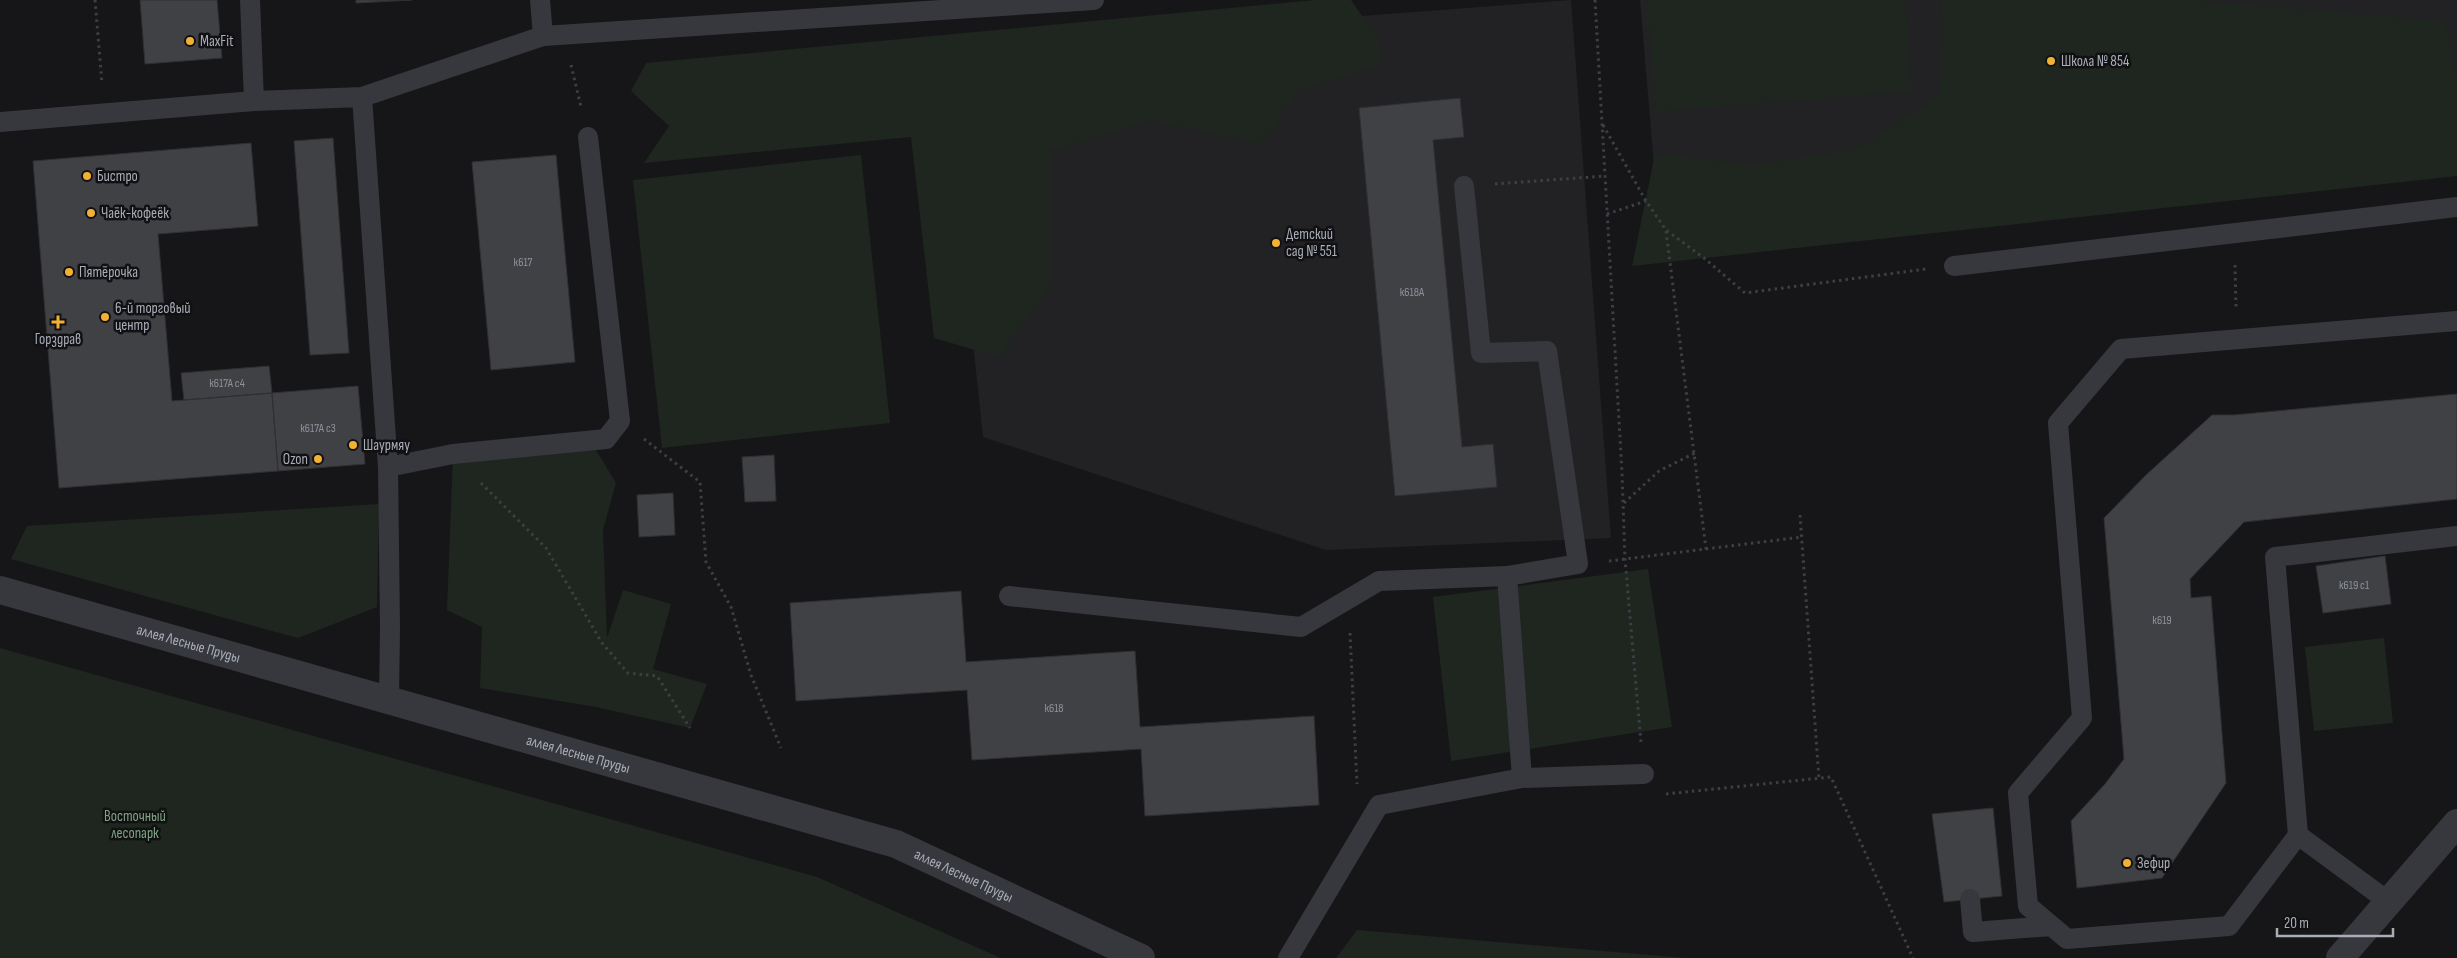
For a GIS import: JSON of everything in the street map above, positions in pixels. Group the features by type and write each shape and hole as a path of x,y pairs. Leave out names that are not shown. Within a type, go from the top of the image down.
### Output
{"street":[{"name":"аллея Лесные Пруды","path":"0,590 388,698 896,844 1141,958"},
{"path":"2340,958 2457,823"}],"lane":[{"path":"250,0 254,101"},
{"path":"540,0 543,36"},
{"path":"0,122 254,101 362,97 543,36 1094,0"},
{"path":"362,97 388,467 390,628 388,698"},
{"path":"388,467 453,454 606,439 620,421 588,137"},
{"path":"1010,596 1301,627 1379,581 1507,576 1578,564 1547,351 1481,353 1464,186"},
{"path":"1954,266 2457,207"},
{"path":"2457,321 2121,349 2058,423 2082,718 2018,793 2028,906 2067,939 2229,926 2298,835 2275,557 2457,536"},
{"path":"1507,576 1522,778"},
{"path":"1288,958 1379,805 1522,778 1644,774"},
{"path":"2298,835 2389,902"},
{"path":"1970,899 1973,932 2051,926"}],"path":[{"path":"95,0 105,114"},
{"path":"1595,0 1625,559 1644,774"},
{"path":"564,35 588,137"},
{"path":"1602,124 1646,201 1666,230 1704,258 1745,293 1954,266"},
{"path":"1464,186 1605,176"},
{"path":"1607,214 1646,201"},
{"path":"1666,230 1706,549"},
{"path":"2234,233 2236,339"},
{"path":"620,421 700,482 706,562 731,607 751,675 781,748"},
{"path":"453,454 546,548 602,643 628,673 657,676 690,728"},
{"path":"1623,503 1659,471 1695,454"},
{"path":"1800,515 1818,778"},
{"path":"1625,559 1802,537"},
{"path":"1348,599 1360,837"},
{"path":"1831,777 1913,958"}],"shaded area":[{"name":"Детский сад № 551","path":"1571,0 1611,538 1326,550 983,437 942,48"},
{"name":"Школа № 854","path":"1640,0 2457,0 2457,122 1656,190"}],"green space":[{"path":"1315,0 1351,0 1378,39 1383,65 1300,90 1263,144 1150,121 1050,151 1050,287 999,357 934,338 911,137 644,163 669,126 631,91 646,63"},
{"path":"1647,0 1905,0 1912,91 1656,112"},
{"name":"Школа № 854","path":"1942,0 2193,0 2445,21 2457,83 2457,176 1632,266 1655,154 1755,165 1857,149 1940,95"},
{"path":"861,155 890,423 662,448 633,180"},
{"path":"596,450 616,483 603,530 607,638 623,590 671,604 653,669 707,684 690,728 596,707 480,688 482,627 447,610 453,454"},
{"path":"379,504 377,607 298,638 11,559 27,526"},
{"path":"1648,569 1672,727 1451,761 1433,597"},
{"path":"2384,638 2393,723 2314,731 2305,647"},
{"name":"Восточный лесопарк","path":"0,648 817,877 1001,958 0,958"},
{"path":"1357,930 1686,958 1336,958"}],"building":[{"path":"140,0 217,0 222,58 145,64"},
{"path":"356,0 412,0 356,3"},
{"path":"1460,98 1464,137 1433,140 1462,447 1493,444 1497,487 1395,496 1359,108"},
{"path":"333,138 349,353 310,355 294,141"},
{"name":"6-й торговый центр","path":"251,143 258,226 158,234 172,401 272,393 278,471 59,488 33,161"},
{"path":"556,155 575,362 491,370 472,162"},
{"path":"269,366 272,393 184,400 181,373"},
{"path":"358,386 365,464 278,471 272,393"},
{"path":"2457,394 2457,499 2244,522 2190,579 2191,598 2211,596 2226,783 2162,878 2077,888 2071,821 2105,784 2124,759 2104,518 2146,475 2212,415 2234,415"},
{"path":"774,455 776,501 745,502 742,457"},
{"path":"673,493 675,535 639,537 637,495"},
{"path":"2385,556 2391,604 2323,613 2316,566"},
{"path":"961,591 966,662 1135,651 1140,727 1314,716 1319,805 1145,816 1141,749 972,760 967,690 796,701 790,603"},
{"path":"1993,808 2002,896 1944,902 1932,814"}],"place":[{"name":"MaxFit","path":"190,41"},
{"name":"Школа № 854","path":"2051,61"},
{"name":"Бистро","path":"87,176"},
{"name":"Чаёк-кофеёк","path":"91,213"},
{"name":"Детский сад № 551","path":"1276,243"},
{"name":"Пятёрочка","path":"69,272"},
{"name":"6-й торговый центр","path":"105,317"},
{"name":"Горздрав","path":"58,322"},
{"name":"Шаурмяу","path":"353,445"},
{"name":"Ozon","path":"318,459"},
{"name":"Зефир","path":"2127,863"}]}
